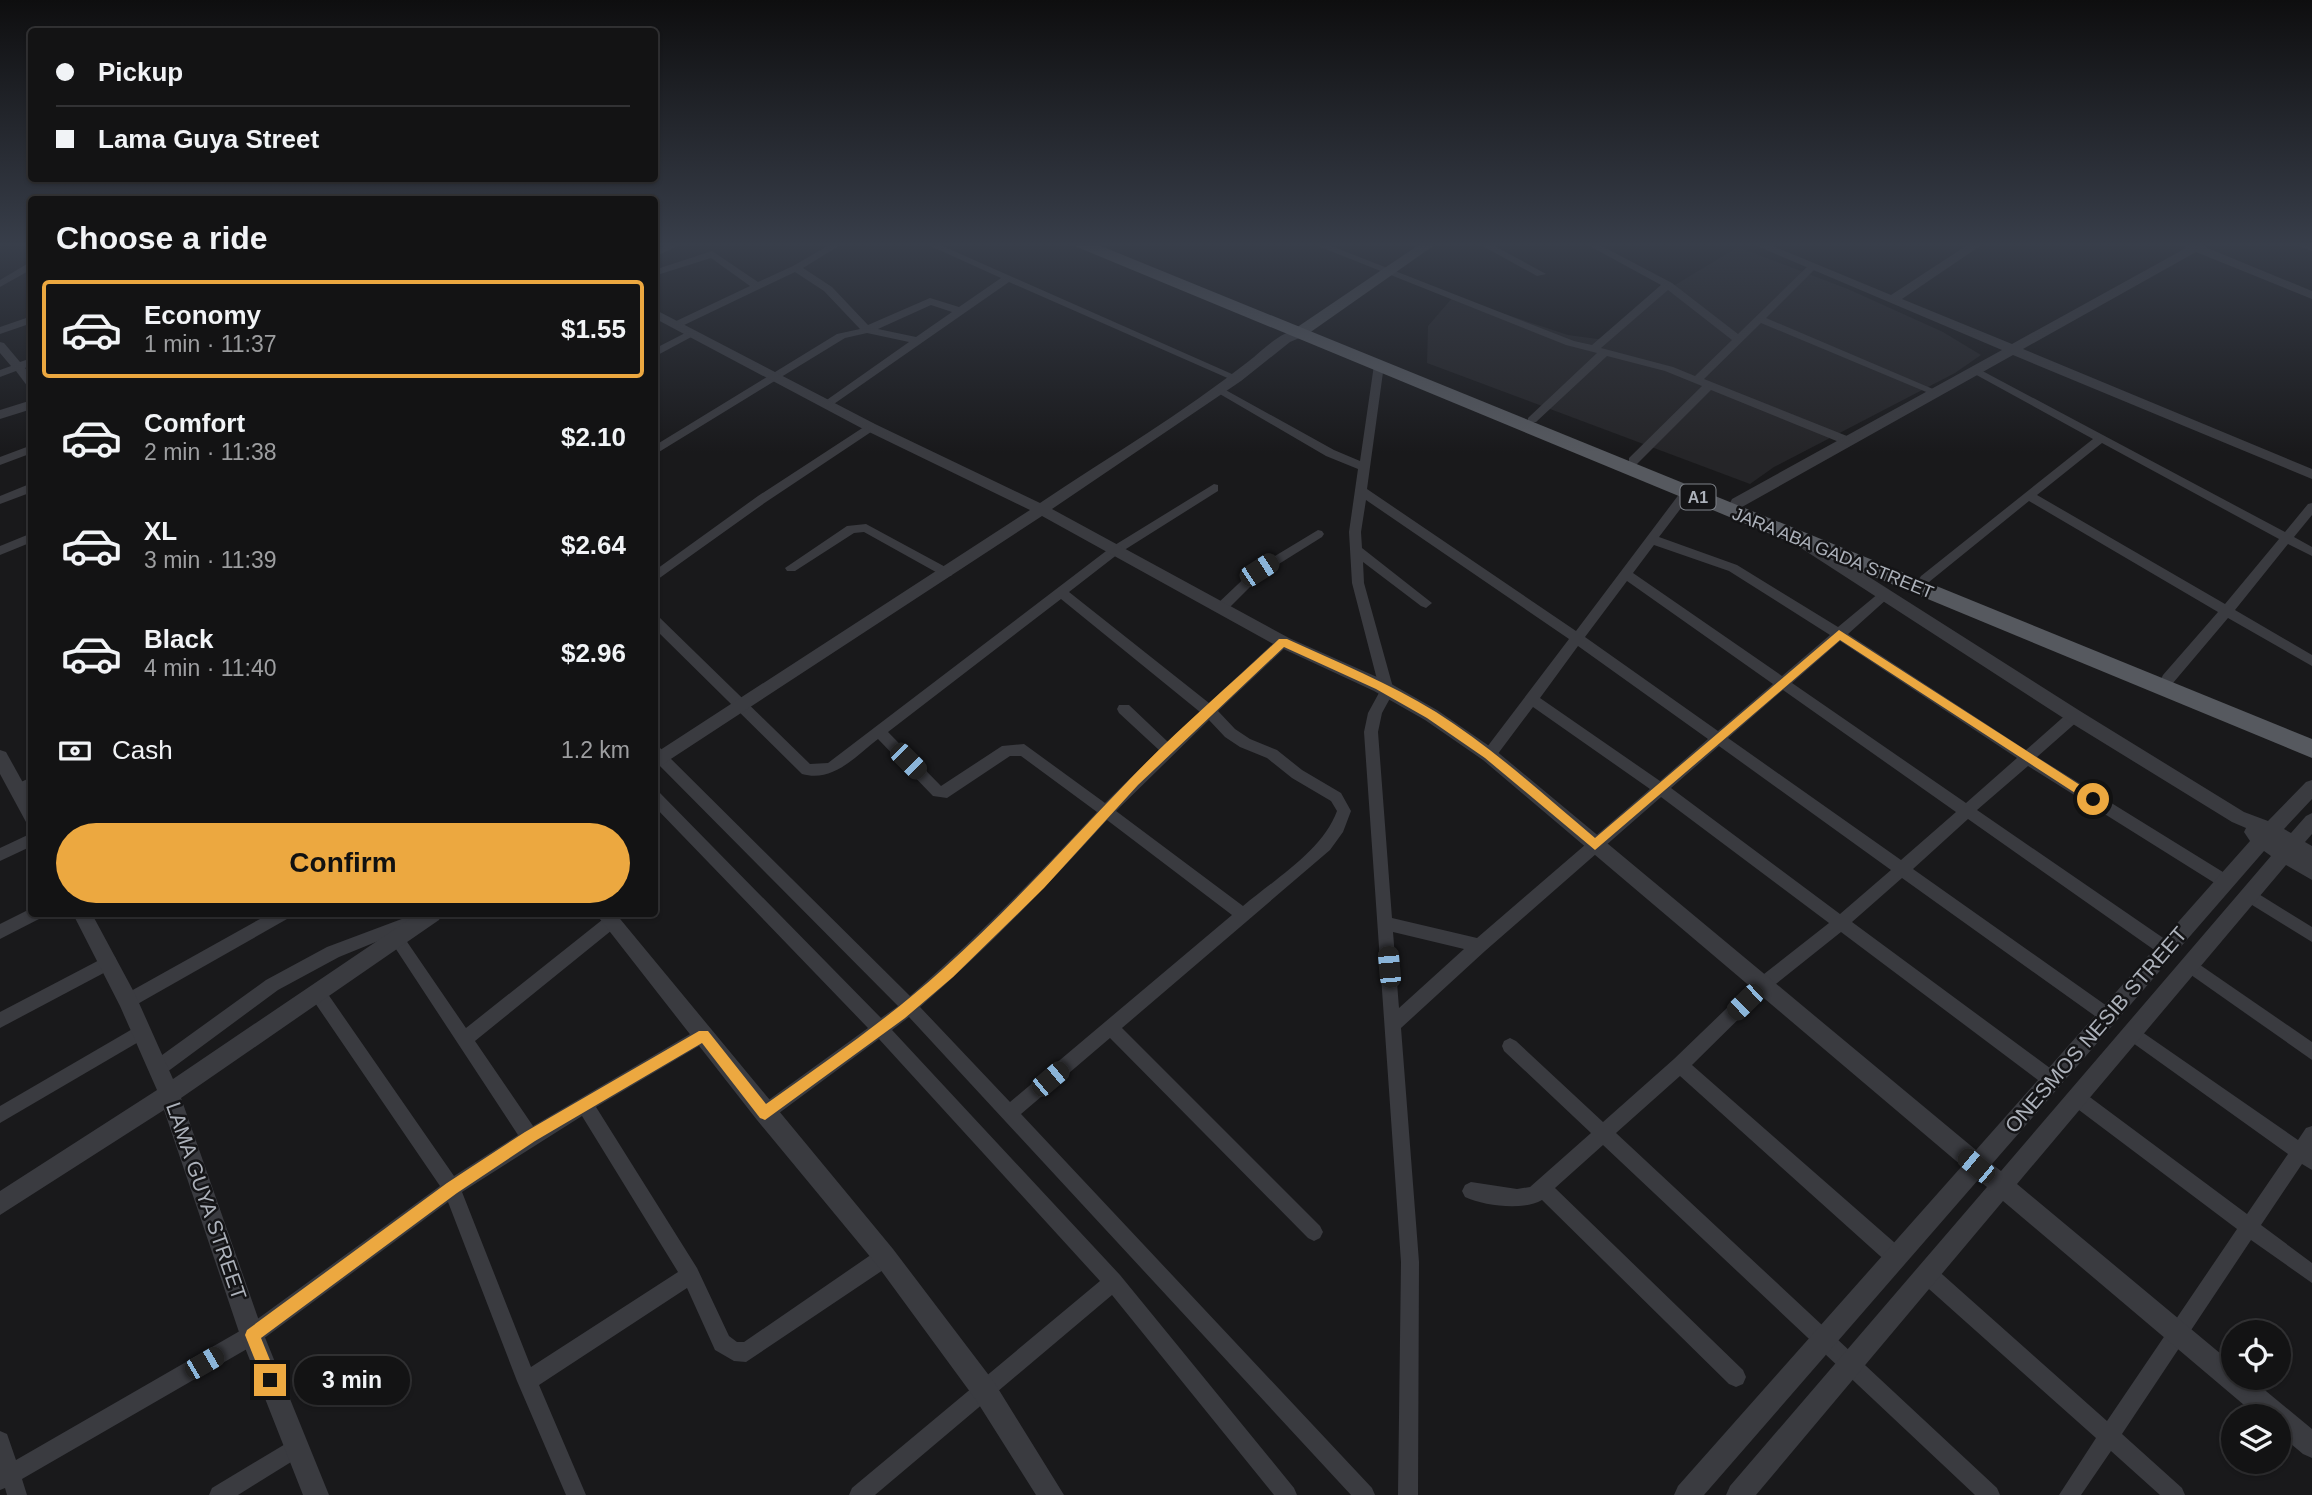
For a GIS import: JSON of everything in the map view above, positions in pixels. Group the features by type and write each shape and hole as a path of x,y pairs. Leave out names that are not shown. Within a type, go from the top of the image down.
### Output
{"main road":[{"name":"JARA ABA GADA STREET","path":"1255,314 2312,749"},
{"name":"JARA ABA GADA STREET","path":"1257,314 1532,420 2312,737"},
{"path":"1295,330 1319,314"}],"street":[{"path":"677,324 699,314"},
{"path":"852,314 867,330 916,340"},
{"path":"658,449 841,336 867,330 902,314"},
{"path":"827,404 955,314"},
{"path":"1092,314 1236,378"},
{"path":"1497,314 1570,343 1669,369 1848,441"},
{"path":"1532,420 1638,314"},
{"path":"1705,314 1738,339"},
{"path":"1697,380 1764,314"},
{"path":"1928,314 2312,474"},
{"path":"1737,503 2074,314"},
{"path":"658,315 870,427 1041,509 1283,642 1431,715 1489,755 2262,1404"},
{"path":"1759,319 1935,392"},
{"path":"0,331 28,320"},
{"path":"658,757 745,706 947,573 1236,378 1295,330"},
{"path":"658,352 691,333"},
{"path":"0,345 7,358 28,380"},
{"path":"0,374 28,363"},
{"path":"1379,365 1355,532 1358,583 1383,689 1371,732 1410,1262 1408,1495"},
{"path":"1976,370 2312,552"},
{"path":"1633,461 1710,385"},
{"path":"1218,390 1330,453 1365,467"},
{"path":"0,415 28,405"},
{"path":"658,576 762,499 870,427"},
{"path":"1925,579 2101,438"},
{"path":"0,461 28,450"},
{"path":"658,624 745,706 807,770 831,768 1114,551 1214,488"},
{"path":"0,500 28,489"},
{"path":"1361,491 1577,638 2108,1016"},
{"path":"1489,755 1687,492"},
{"path":"2029,496 2312,661"},
{"path":"2168,679 2312,507"},
{"path":"791,568 851,528 858,527 866,528 947,573"},
{"path":"1221,608 1259,570 1318,534"},
{"path":"0,551 28,539"},
{"path":"1651,539 1732,568 1839,634 2027,758 2226,882"},
{"path":"1804,542 1883,596 2288,849 2312,872"},
{"path":"1356,550 1426,603"},
{"path":"1625,574 2166,949"},
{"path":"1009,1114 1325,846 1338,828 1344,811 1336,797 1297,774 1272,754 1245,743 1230,733 1209,711 1061,592"},
{"path":"1394,1026 1479,946 1883,596"},
{"path":"765,1113 909,1006 948,973 1039,884 1168,750 1283,642"},
{"path":"1531,699 1661,789 2052,1080"},
{"path":"1124,709 1168,750"},
{"path":"1471,1191 1517,1198 1534,1195 1680,1065 1761,986 1842,922 2074,716"},
{"path":"878,731 939,792 947,792 1007,750 1024,750 1243,914"},
{"path":"658,759 909,1006 1365,1495"},
{"path":"1,760 24,786"},
{"name":"ONESMOS NESIB STREET","path":"1687,1495 2266,835 2312,787"},
{"path":"658,800 880,1028 1113,1282 1287,1495"},
{"name":"ONESMOS NESIB STREET","path":"1739,1495 2312,821"},
{"path":"0,855 28,841"},
{"path":"2288,849 2312,856"},
{"path":"2249,895 2312,935"},
{"path":"0,932 28,917"},
{"name":"LAMA GUYA STREET","path":"84,917 128,1001 169,1094 252,1335 316,1495"},
{"path":"128,1001 277,917"},
{"path":"157,1069 272,985 333,952 423,917"},
{"path":"0,1204 169,1094 427,917"},
{"path":"465,1039 609,917 885,1258 985,1391 1051,1495"},
{"path":"1386,923 1479,946"},
{"path":"396,938 530,1136"},
{"path":"0,1020 109,962"},
{"path":"2190,965 2312,1052"},
{"path":"317,992 452,1188 527,1381 576,1495"},
{"path":"1110,1027 1314,1232"},
{"path":"0,1115 141,1032"},
{"path":"2132,1033 2306,1156"},
{"path":"5,1478 252,1335 452,1188 530,1136 586,1106 703,1035"},
{"path":"1510,1046 1990,1495"},
{"path":"1680,1065 1896,1257"},
{"path":"2077,1098 2312,1274"},
{"path":"586,1106 690,1275 722,1343 734,1351 746,1352 885,1258"},
{"path":"2069,1495 2249,1227 2306,1156 2312,1134"},
{"path":"1542,1188 1735,1377"},
{"path":"1927,1274 2175,1495"},
{"path":"527,1381 690,1275"},
{"path":"859,1495 1113,1282"},
{"path":"2291,1429 2312,1446"},
{"path":"0,1441 5,1478 17,1495"},
{"path":"219,1495 297,1447"}],"shaded area":[{"path":"1439,314 1504,314 1568,335 1605,340 1631,314 1903,314 1943,332 1981,355 1955,373 1774,467 1750,484 1427,363 1428,326"}],"route":[{"path":"270,1380 252,1335 452,1188 530,1136 586,1106 703,1035 765,1113 833,1064 900,1014 948,973 1039,884 1134,782 1283,642 1380,686 1431,715 1489,755 1595,845 1839,634 2093,799"}]}
